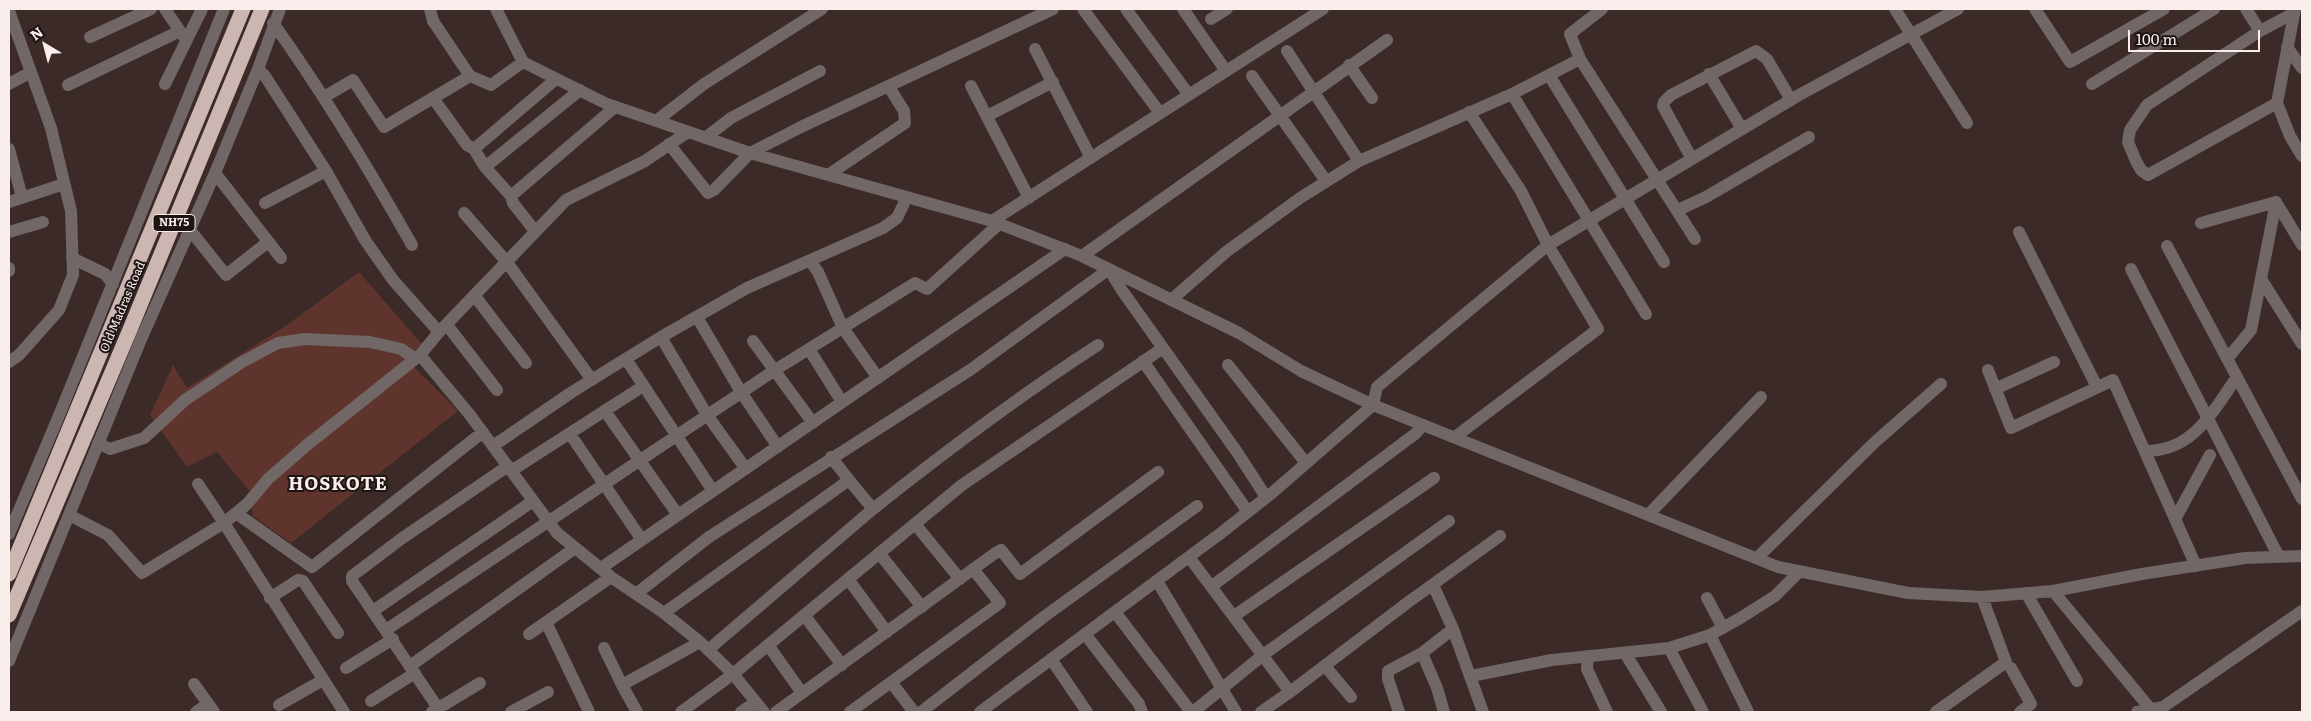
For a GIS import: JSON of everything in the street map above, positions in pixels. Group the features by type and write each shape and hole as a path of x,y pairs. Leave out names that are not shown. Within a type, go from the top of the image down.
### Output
{"highway":[{"name":"Old Madras Road","path":"9,615 91,440 136,334 262,9"},
{"name":"Old Madras Road","path":"9,574 68,421 240,15"}],"street":[{"path":"90,37 151,9"},
{"path":"166,9 183,36"},
{"path":"165,84 183,36 202,9"},
{"path":"136,334 190,230 258,69 280,9"},
{"path":"430,9 433,20 470,76 491,85 522,62"},
{"path":"496,9 522,62 615,107 750,153 996,223 1082,256 1239,334 1301,371 1372,406 1455,437 1778,566 1908,593 1982,597 2053,591 2244,558 2302,556"},
{"path":"656,121 704,84 822,9"},
{"path":"1083,9 1160,113"},
{"path":"1126,9 1189,95"},
{"path":"1183,9 1226,71"},
{"path":"1211,19 1227,9"},
{"path":"346,668 547,521 741,392 914,283 927,289 996,223 1029,198 1323,9"},
{"path":"1602,9 1570,34 1580,59 1695,239"},
{"path":"1895,9 1967,124"},
{"path":"980,712 1248,512 1372,406 1377,387 1548,245 1791,100 1958,9"},
{"path":"2035,9 2070,62 2164,9"},
{"path":"2092,84 2214,9"},
{"path":"2246,9 2260,31"},
{"path":"9,534 68,421 113,284 221,10 240,15"},
{"path":"669,144 708,193 714,190 750,153 1049,10"},
{"path":"9,11 51,128 71,211 73,275 59,310 19,355 9,362"},
{"path":"2278,102 2148,175 2141,170 2128,142 2130,130 2147,105 2294,11"},
{"path":"2294,11 2278,102 2290,136 2302,156"},
{"path":"274,23 364,161 412,245"},
{"path":"68,85 183,36"},
{"path":"1082,256 1349,65 1387,40"},
{"path":"2287,47 2302,68"},
{"path":"1035,49 1091,158"},
{"path":"1287,51 1359,161"},
{"path":"1692,159 1663,106 1664,102 1671,95 1756,51 1767,59 1791,100"},
{"path":"1171,300 1226,252 1300,198 1359,161 1512,94 1580,59"},
{"path":"1349,65 1372,98"},
{"path":"258,69 265,76 326,171 365,240 393,280 443,328 497,390"},
{"path":"705,138 731,118 820,71"},
{"path":"9,84 31,72"},
{"path":"1709,74 1742,129"},
{"path":"1549,75 1664,262"},
{"path":"324,97 353,80 384,127 470,76"},
{"path":"1252,76 1326,181"},
{"path":"474,149 556,79"},
{"path":"987,116 1053,82"},
{"path":"972,86 1029,198"},
{"path":"828,175 905,123 904,111 889,87"},
{"path":"485,168 580,90"},
{"path":"1512,94 1646,314"},
{"path":"433,98 467,145 474,149 485,168 511,196 513,202 535,231"},
{"path":"511,196 615,107"},
{"path":"1455,437 1598,329 1548,245 1522,191 1469,112"},
{"path":"69,514 108,535 142,573 224,523 247,504 268,479 417,357 506,261 566,200 644,161 688,132"},
{"path":"1678,210 1706,197 1808,137"},
{"path":"9,149 22,197"},
{"path":"265,203 326,171"},
{"path":"215,172 281,258"},
{"path":"9,202 64,184"},
{"path":"493,446 661,337 747,288 883,228 897,218 907,197"},
{"path":"2201,223 2276,202"},
{"path":"2276,202 2302,246"},
{"path":"2227,359 2251,330 2276,202"},
{"path":"464,213 506,261 592,380"},
{"path":"9,232 43,222"},
{"path":"190,230 226,275 268,242"},
{"path":"2019,232 2097,388"},
{"path":"2167,246 2302,499"},
{"path":"601,568 1065,250"},
{"path":"72,258 105,274 113,284"},
{"path":"810,260 818,272 843,328 878,378"},
{"path":"1108,269 1237,452 1266,497"},
{"path":"636,594 709,537 831,457 970,370 1108,269"},
{"path":"2131,269 2279,557"},
{"path":"2261,279 2302,344"},
{"path":"474,295 526,363"},
{"path":"697,317 741,392 778,446"},
{"path":"661,337 707,415 746,469"},
{"path":"9,661 69,514 91,440 110,449 144,438 185,400 242,362 278,343 305,339 370,342 401,349 417,357 483,432 547,521 575,548 611,577 664,613 704,646 733,674 760,707 741,712"},
{"path":"753,341 813,423"},
{"path":"622,685 704,646 873,509 986,422 1052,374 1098,345"},
{"path":"681,712 733,674 962,485 1162,348"},
{"path":"809,349 842,402"},
{"path":"626,359 713,491"},
{"path":"1143,362 1248,512"},
{"path":"1995,389 2054,362"},
{"path":"1228,365 1306,463"},
{"path":"1988,370 2011,428 2113,380 2196,566"},
{"path":"2145,451 2168,448 2185,440 2202,428 2237,377"},
{"path":"1757,558 1875,442 1941,384"},
{"path":"480,683 435,710 390,635 352,581 352,576 401,539 637,390"},
{"path":"1648,515 1761,398"},
{"path":"605,411 638,461 678,515"},
{"path":"1212,586 1344,489 1415,434 1423,425"},
{"path":"236,513 312,567 483,432"},
{"path":"570,434 642,540"},
{"path":"2175,519 2210,454"},
{"path":"831,457 873,509"},
{"path":"776,712 1001,550 1020,574 1158,472"},
{"path":"1234,616 1350,538 1434,478"},
{"path":"664,613 849,480"},
{"path":"198,484 341,711"},
{"path":"373,611 532,501"},
{"path":"921,712 1045,616 1197,506"},
{"path":"1115,612 1192,712 1222,690 1263,655 1450,521"},
{"path":"915,524 960,579"},
{"path":"1261,712 1500,536"},
{"path":"371,701 575,548"},
{"path":"879,553 922,607"},
{"path":"1190,557 1290,692"},
{"path":"850,712 1000,603 974,569"},
{"path":"1471,676 1552,660 1669,648 1710,635 1723,628 1774,596 1800,572"},
{"path":"529,634 611,577"},
{"path":"848,579 887,632"},
{"path":"270,598 298,580 303,581 338,633"},
{"path":"1157,581 1236,712"},
{"path":"1433,585 1453,629 1483,712"},
{"path":"2053,591 2146,711 2163,707 2302,611"},
{"path":"2026,593 2078,681"},
{"path":"1936,712 2006,662 1982,597"},
{"path":"1706,598 1723,628"},
{"path":"804,615 842,665"},
{"path":"546,622 589,712"},
{"path":"1399,712 1388,679 1388,671 1422,652 1453,629"},
{"path":"1085,634 1139,704 1142,712"},
{"path":"1710,635 1748,712"},
{"path":"768,645 802,694"},
{"path":"604,648 637,712"},
{"path":"1669,648 1703,712"},
{"path":"1422,652 1437,688 1444,712"},
{"path":"1625,653 1661,712"},
{"path":"1588,656 1587,669 1607,712"},
{"path":"1051,659 1087,712"},
{"path":"1324,666 1351,697"},
{"path":"2011,668 2031,704 2020,712"},
{"path":"279,705 323,680"},
{"path":"891,682 914,712"},
{"path":"194,684 211,708 196,712"},
{"path":"511,712 548,692"}],"shaded area":[{"path":"359,272 422,344 406,359 458,411 291,543 253,516 251,493 217,452 187,467 150,415 173,365 187,388 284,327"}],"district":[{"name":"HOSKOTE","path":"338,485"}]}
